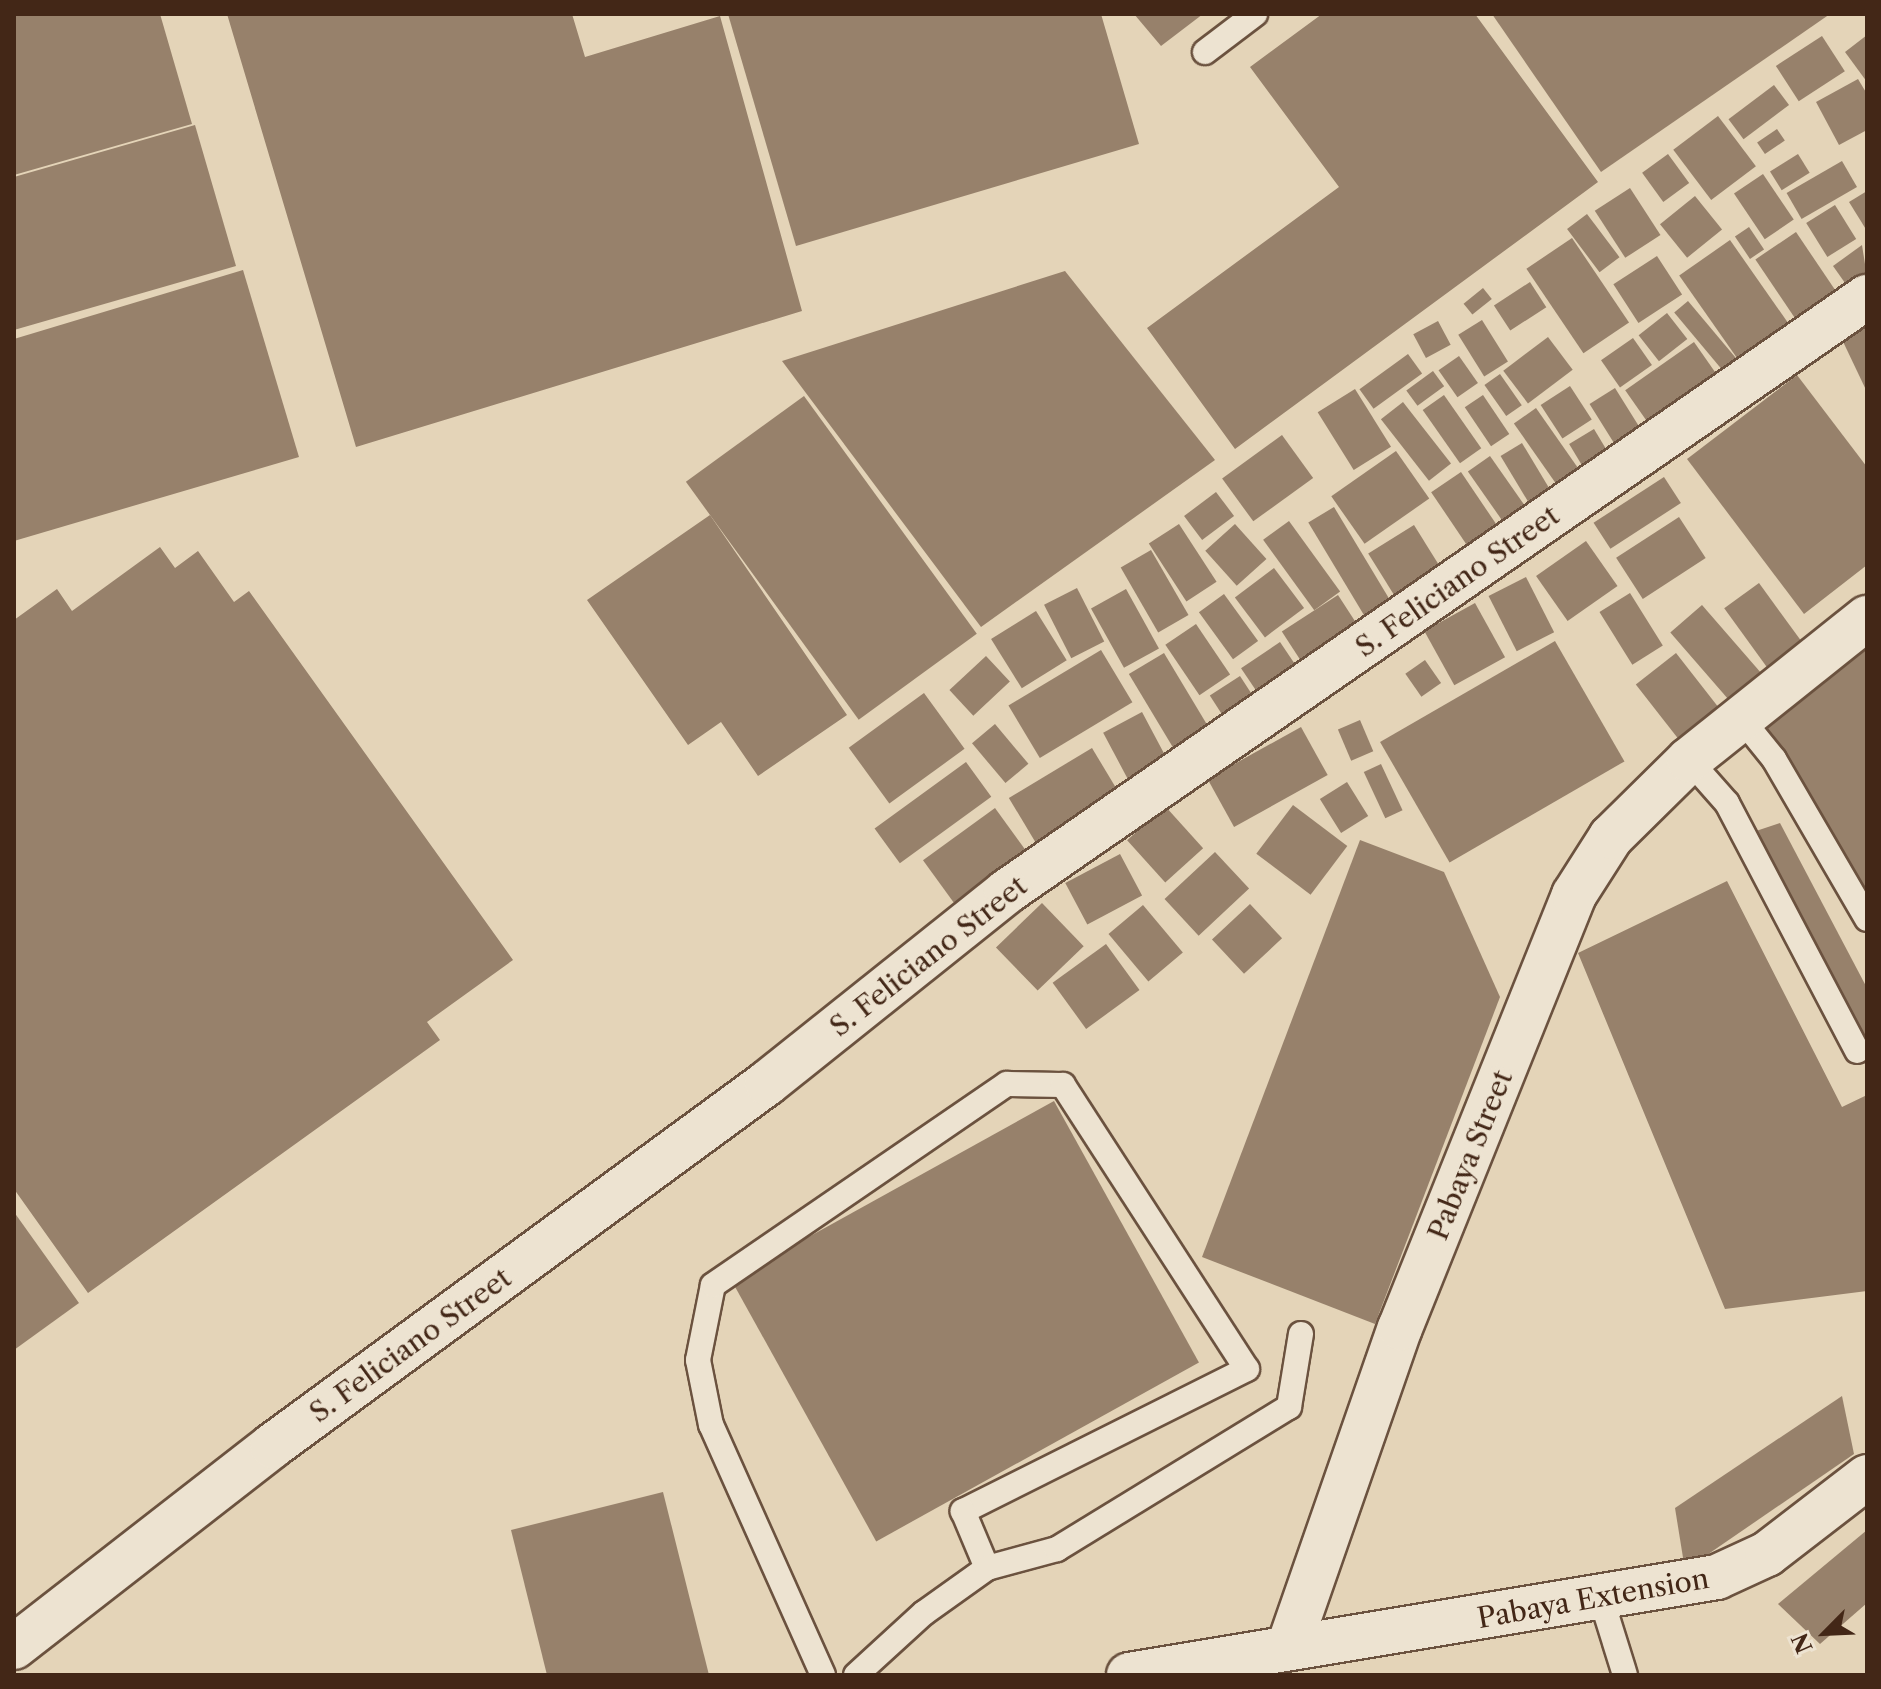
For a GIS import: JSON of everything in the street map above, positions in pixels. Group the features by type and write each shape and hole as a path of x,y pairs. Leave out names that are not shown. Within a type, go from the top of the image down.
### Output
{"street":[{"name":"S. Feliciano Street","path":"14,1647 272,1446 767,1083 1006,892 1867,297"},
{"name":"Pabaya Street","path":"1289,1646 1400,1328 1574,895 1611,837 1689,760 1867,618"},
{"name":"Pabaya Extension","path":"1289,1646 1602,1601 1744,1569 1867,1477"},
{"path":"1129,1675 1289,1646"}],"lane":[{"path":"1205,52 1255,14"},
{"path":"1740,717 1774,759 1867,919"},
{"path":"1689,760 1727,803 1857,1051"},
{"path":"823,1675 711,1425 698,1360 713,1285 1007,1084 1063,1085 1247,1369 963,1511 987,1568"},
{"path":"856,1675 924,1613 987,1568 1057,1549 1289,1407 1301,1334"},
{"path":"1602,1601 1625,1675"}],"building":[{"path":"14,14 160,14 192,124 14,175"},
{"path":"227,14 572,14 585,57 720,16 802,311 356,447"},
{"path":"728,14 1101,14 1139,144 796,246"},
{"path":"1134,14 1203,14 1161,46"},
{"path":"1322,14 1475,14 1598,182 1235,449 1147,328 1339,187 1250,67"},
{"path":"1492,14 1830,14 1601,172"},
{"path":"1867,35 1867,82 1845,52"},
{"path":"1822,36 1845,71 1799,101 1776,66"},
{"path":"1858,79 1867,94 1867,130 1839,145 1816,102"},
{"path":"1774,85 1789,105 1744,139 1728,119"},
{"path":"1718,116 1756,166 1711,200 1673,150"},
{"path":"195,125 236,266 14,330 14,177"},
{"path":"1777,129 1785,141 1765,154 1757,142"},
{"path":"1668,154 1689,183 1663,202 1642,173"},
{"path":"1798,154 1810,173 1782,190 1770,171"},
{"path":"1842,161 1857,187 1802,219 1787,193"},
{"path":"1763,174 1794,220 1765,239 1734,194"},
{"path":"1630,188 1660,235 1625,258 1595,211"},
{"path":"1867,191 1867,231 1849,202"},
{"path":"1695,196 1722,229 1687,258 1660,224"},
{"path":"1835,205 1856,239 1827,257 1806,223"},
{"path":"1587,214 1619,257 1600,272 1567,229"},
{"path":"1749,227 1764,249 1750,259 1735,237"},
{"path":"1796,232 1837,293 1796,320 1755,259"},
{"path":"1572,238 1629,323 1583,353 1526,269"},
{"path":"1730,240 1790,326 1739,362 1679,276"},
{"path":"1862,245 1867,277 1850,290 1833,266"},
{"path":"1657,256 1682,295 1638,323 1613,284"},
{"path":"243,270 299,457 14,541 14,339"},
{"path":"1065,271 1215,460 981,627 782,361"},
{"path":"1530,282 1546,307 1510,331 1494,305"},
{"path":"1483,288 1492,299 1472,315 1464,304"},
{"path":"1688,301 1741,364 1727,375 1674,313"},
{"path":"1667,313 1687,339 1659,361 1639,335"},
{"path":"1867,315 1867,392 1837,329"},
{"path":"1482,320 1508,362 1484,376 1458,335"},
{"path":"1438,321 1451,345 1426,358 1413,334"},
{"path":"1548,337 1573,370 1528,403 1503,371"},
{"path":"1633,338 1652,365 1620,387 1601,360"},
{"path":"1694,342 1726,387 1657,435 1625,390"},
{"path":"1408,354 1422,373 1374,409 1359,389"},
{"path":"1459,356 1478,383 1457,397 1439,370"},
{"path":"1433,371 1444,386 1417,406 1406,390"},
{"path":"1500,374 1522,405 1506,416 1484,385"},
{"path":"1797,375 1867,467 1867,565 1804,614 1687,459"},
{"path":"1570,386 1592,420 1562,439 1541,405"},
{"path":"1615,388 1648,441 1622,456 1590,404"},
{"path":"1355,389 1391,447 1354,470 1318,412"},
{"path":"1444,395 1481,448 1460,463 1423,410"},
{"path":"1483,395 1509,434 1491,446 1465,407"},
{"path":"804,396 977,634 859,720 686,482"},
{"path":"1403,402 1451,463 1429,481 1381,419"},
{"path":"1536,408 1580,470 1557,486 1514,423"},
{"path":"1594,429 1611,457 1586,472 1569,444"},
{"path":"1282,435 1313,478 1253,521 1222,478"},
{"path":"1522,443 1557,501 1536,514 1501,456"},
{"path":"1396,451 1429,499 1365,544 1331,496"},
{"path":"1490,456 1526,507 1503,522 1468,471"},
{"path":"1461,472 1499,528 1469,549 1431,492"},
{"path":"1664,477 1681,503 1610,549 1594,523"},
{"path":"1216,492 1234,516 1202,540 1184,516"},
{"path":"1334,507 1396,610 1370,625 1308,522"},
{"path":"710,515 847,715 758,776 721,722 688,745 587,600"},
{"path":"1679,517 1706,558 1643,599 1616,558"},
{"path":"1289,521 1340,591 1314,610 1263,540"},
{"path":"1179,524 1217,582 1186,601 1149,544"},
{"path":"1235,524 1266,559 1237,586 1205,551"},
{"path":"1414,525 1446,576 1400,604 1368,554"},
{"path":"1586,541 1618,586 1568,621 1536,576"},
{"path":"160,547 175,568 198,551 234,602 249,591 513,960 427,1022 440,1040 88,1293 14,1189 14,620 57,589 72,611"},
{"path":"1151,550 1188,615 1158,632 1121,568"},
{"path":"1274,568 1304,608 1265,637 1235,597"},
{"path":"1526,577 1554,632 1517,651 1489,596"},
{"path":"1759,583 1802,643 1768,668 1724,608"},
{"path":"1077,588 1104,641 1071,658 1044,605"},
{"path":"1126,589 1159,648 1124,668 1091,608"},
{"path":"1630,593 1663,646 1632,665 1599,612"},
{"path":"1224,594 1258,641 1233,659 1199,612"},
{"path":"1338,595 1364,635 1308,672 1282,631"},
{"path":"1475,603 1505,657 1454,685 1424,631"},
{"path":"1702,605 1766,679 1735,707 1670,633"},
{"path":"1036,611 1067,660 1022,688 991,639"},
{"path":"1196,624 1230,675 1199,695 1165,645"},
{"path":"1555,641 1624,761 1450,862 1380,742"},
{"path":"1280,642 1303,676 1264,702 1241,668"},
{"path":"1867,643 1867,903 1763,731"},
{"path":"1101,650 1132,702 1040,758 1008,706"},
{"path":"1164,653 1211,731 1176,752 1129,674"},
{"path":"1676,653 1725,716 1685,747 1636,684"},
{"path":"986,656 1010,682 973,716 949,690"},
{"path":"1425,660 1441,683 1421,697 1405,674"},
{"path":"1240,676 1262,710 1232,729 1210,696"},
{"path":"924,693 965,749 889,803 849,748"},
{"path":"1142,712 1171,767 1132,787 1103,733"},
{"path":"1360,720 1373,751 1351,761 1338,729"},
{"path":"995,724 1028,764 1005,783 972,743"},
{"path":"1301,727 1328,775 1234,827 1207,779"},
{"path":"1092,748 1124,802 1041,852 1009,798"},
{"path":"966,762 991,797 900,863 875,828"},
{"path":"1381,764 1403,810 1385,818 1364,772"},
{"path":"1347,782 1368,816 1341,833 1320,799"},
{"path":"1293,805 1347,846 1311,895 1256,854"},
{"path":"1165,806 1203,848 1165,882 1127,840"},
{"path":"995,808 1032,859 960,911 923,860"},
{"path":"1780,823 1867,988 1867,1064 1750,833"},
{"path":"1360,840 1444,872 1500,997 1375,1324 1202,1257"},
{"path":"1215,852 1249,889 1199,936 1165,899"},
{"path":"1120,854 1142,895 1087,925 1065,883"},
{"path":"1727,881 1842,1107 1867,1095 1867,1291 1725,1309 1578,953"},
{"path":"1042,903 1084,946 1038,991 996,947"},
{"path":"1250,904 1282,938 1244,974 1212,939"},
{"path":"1143,905 1183,952 1148,981 1109,934"},
{"path":"1106,944 1140,990 1086,1029 1053,983"},
{"path":"1054,1101 1199,1363 876,1541 731,1280"},
{"path":"14,1212 79,1303 14,1350"},
{"path":"1842,1396 1854,1454 1685,1570 1675,1508"},
{"path":"663,1492 709,1675 547,1675 511,1530"},
{"path":"1867,1530 1867,1603 1820,1644 1778,1604"}]}
